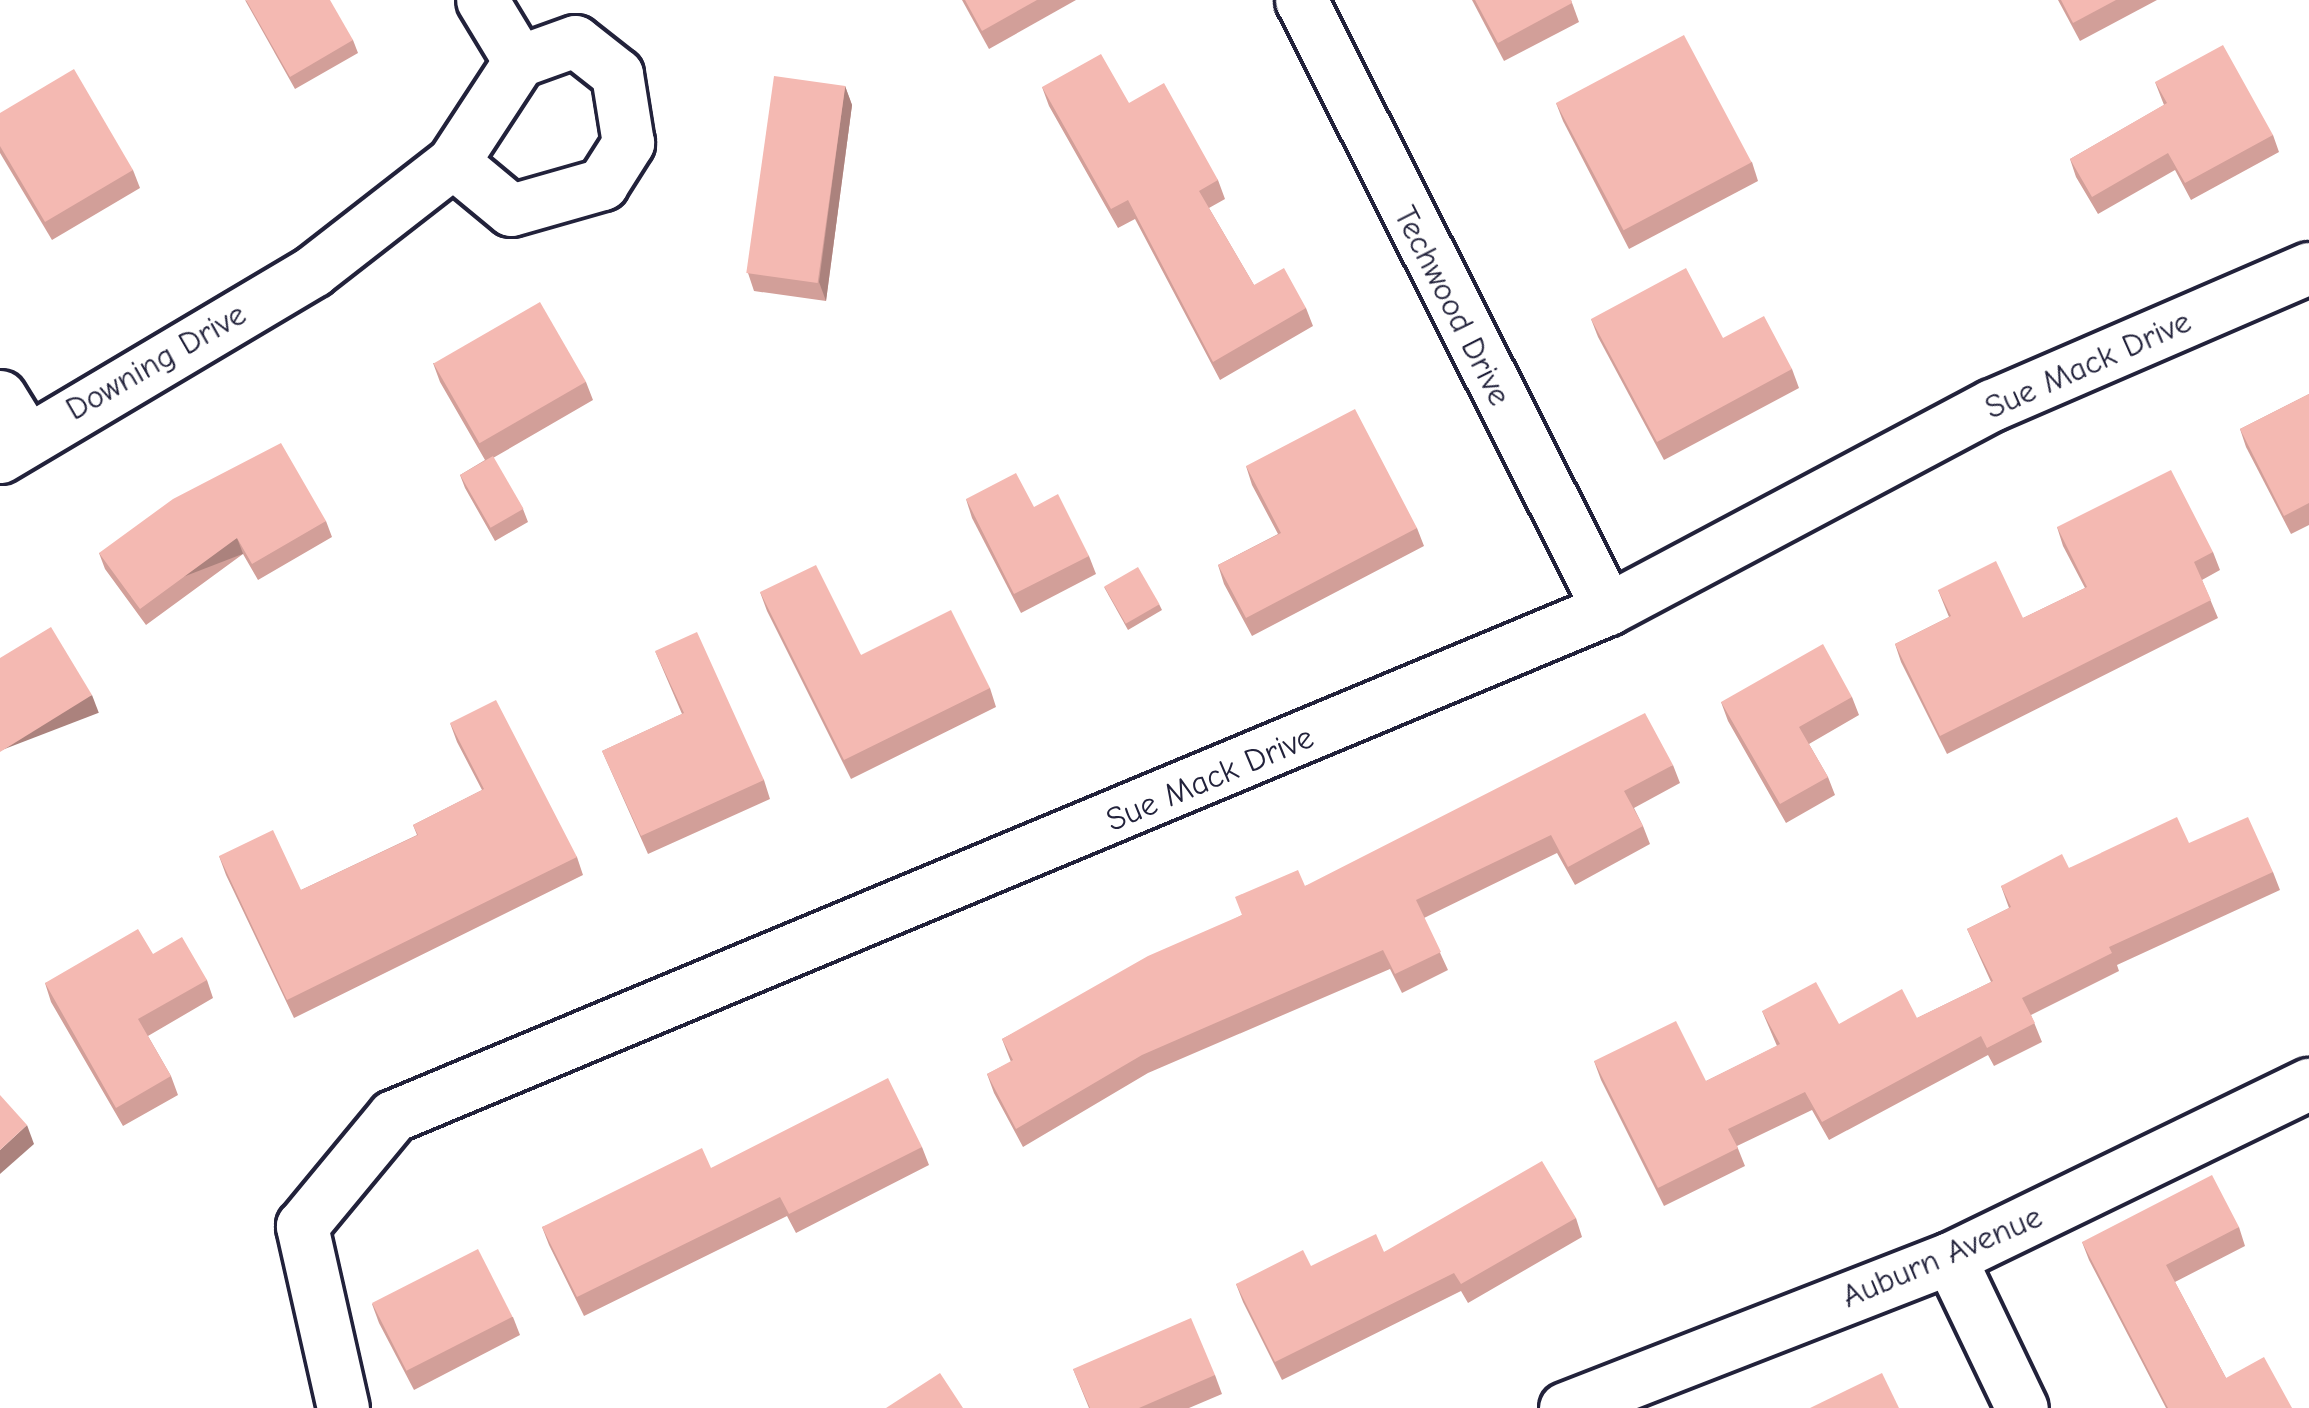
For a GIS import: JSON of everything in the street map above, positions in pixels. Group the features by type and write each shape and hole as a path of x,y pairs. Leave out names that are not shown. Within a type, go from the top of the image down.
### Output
{"street":[{"path":"482,0 519,61"},
{"name":"Techwood Drive","path":"1300,0 1608,609"},
{"path":"574,41 616,74 628,143 602,184 511,210 453,162 519,61 574,41"},
{"name":"Downing Drive","path":"8,430 313,271 453,162"},
{"name":"Sue Mack Drive","path":"343,1408 302,1226 393,1116 1608,609 1991,406 2309,268"},
{"name":"Auburn Avenue","path":"1564,1408 1950,1258 2309,1084"},
{"path":"1950,1258 2022,1408"}],"building":[{"path":"246,0 330,0 353,40 290,77"},
{"path":"965,0 1037,0 982,31"},
{"path":"1475,0 1571,0 1572,3 1498,43"},
{"path":"2061,0 2116,0 2073,23"},
{"path":"1684,35 1752,162 1624,230 1556,103"},
{"path":"2223,45 2273,135 2185,183 2168,153 2092,197 2070,159 2167,103 2155,82"},
{"path":"1101,54 1129,103 1164,83 1218,180 1199,191 1254,285 1284,268 1306,308 1213,362 1128,200 1111,209 1042,87"},
{"path":"74,69 133,170 45,222 0,146 0,113"},
{"path":"774,76 845,86 818,283 746,273"},
{"path":"1686,268 1723,338 1764,316 1792,369 1657,442 1591,319"},
{"path":"540,302 586,382 479,443 433,364"},
{"path":"2309,394 2309,503 2284,516 2240,429"},
{"path":"1355,409 1417,528 1246,618 1218,565 1281,533 1246,466"},
{"path":"281,443 326,521 252,564 237,538 140,609 99,553 173,499"},
{"path":"493,456 524,509 491,528 460,475"},
{"path":"2171,470 2213,552 2194,562 2211,600 1940,736 1895,644 1951,616 1938,590 1996,561 2023,618 2087,587 2057,527"},
{"path":"1016,473 1034,507 1058,494 1089,556 1014,594 966,499"},
{"path":"816,565 861,655 951,610 990,688 844,760 760,592"},
{"path":"1138,567 1160,604 1126,624 1104,586"},
{"path":"51,627 92,695 0,752 0,658"},
{"path":"697,632 764,780 641,836 602,751 684,713 655,651"},
{"path":"1823,644 1852,697 1799,727 1828,777 1780,804 1721,702"},
{"path":"496,700 577,857 287,1000 219,856 273,830 301,890 418,835 413,825 484,789 450,723"},
{"path":"1645,713 1673,765 1624,791 1643,826 1568,867 1551,835 1416,900 1441,952 1395,974 1383,950 1142,1055 1016,1129 987,1074 1013,1060 1002,1039 1148,956 1242,915 1235,897 1298,870 1305,886"},
{"path":"2177,817 2189,843 2248,817 2273,872 2109,947 2112,953 2022,998 2035,1023 1987,1048 1981,1036 1822,1122 1805,1092 1728,1129 1738,1148 1658,1188 1594,1061 1676,1021 1706,1081 1780,1044 1762,1011 1816,982 1839,1024 1902,989 1917,1018 1993,981 1967,929 2011,907 2001,886 2062,854 2069,868"},
{"path":"138,929 153,954 182,937 207,980 138,1019 171,1076 116,1108 45,983"},
{"path":"888,1078 922,1147 789,1214 780,1197 577,1297 542,1227 702,1148 711,1168"},
{"path":"0,1095 27,1125 0,1150"},
{"path":"1542,1161 1576,1218 1461,1284 1454,1273 1275,1362 1236,1284 1303,1250 1311,1266 1376,1234 1384,1252"},
{"path":"2212,1175 2239,1227 2166,1265 2226,1378 2264,1357 2292,1408 2168,1408 2082,1242"},
{"path":"478,1249 513,1317 406,1371 372,1303"},
{"path":"1191,1318 1215,1375 1139,1408 1090,1408 1073,1369"},
{"path":"940,1373 963,1408 886,1408"},
{"path":"1882,1373 1899,1408 1810,1408"}]}
